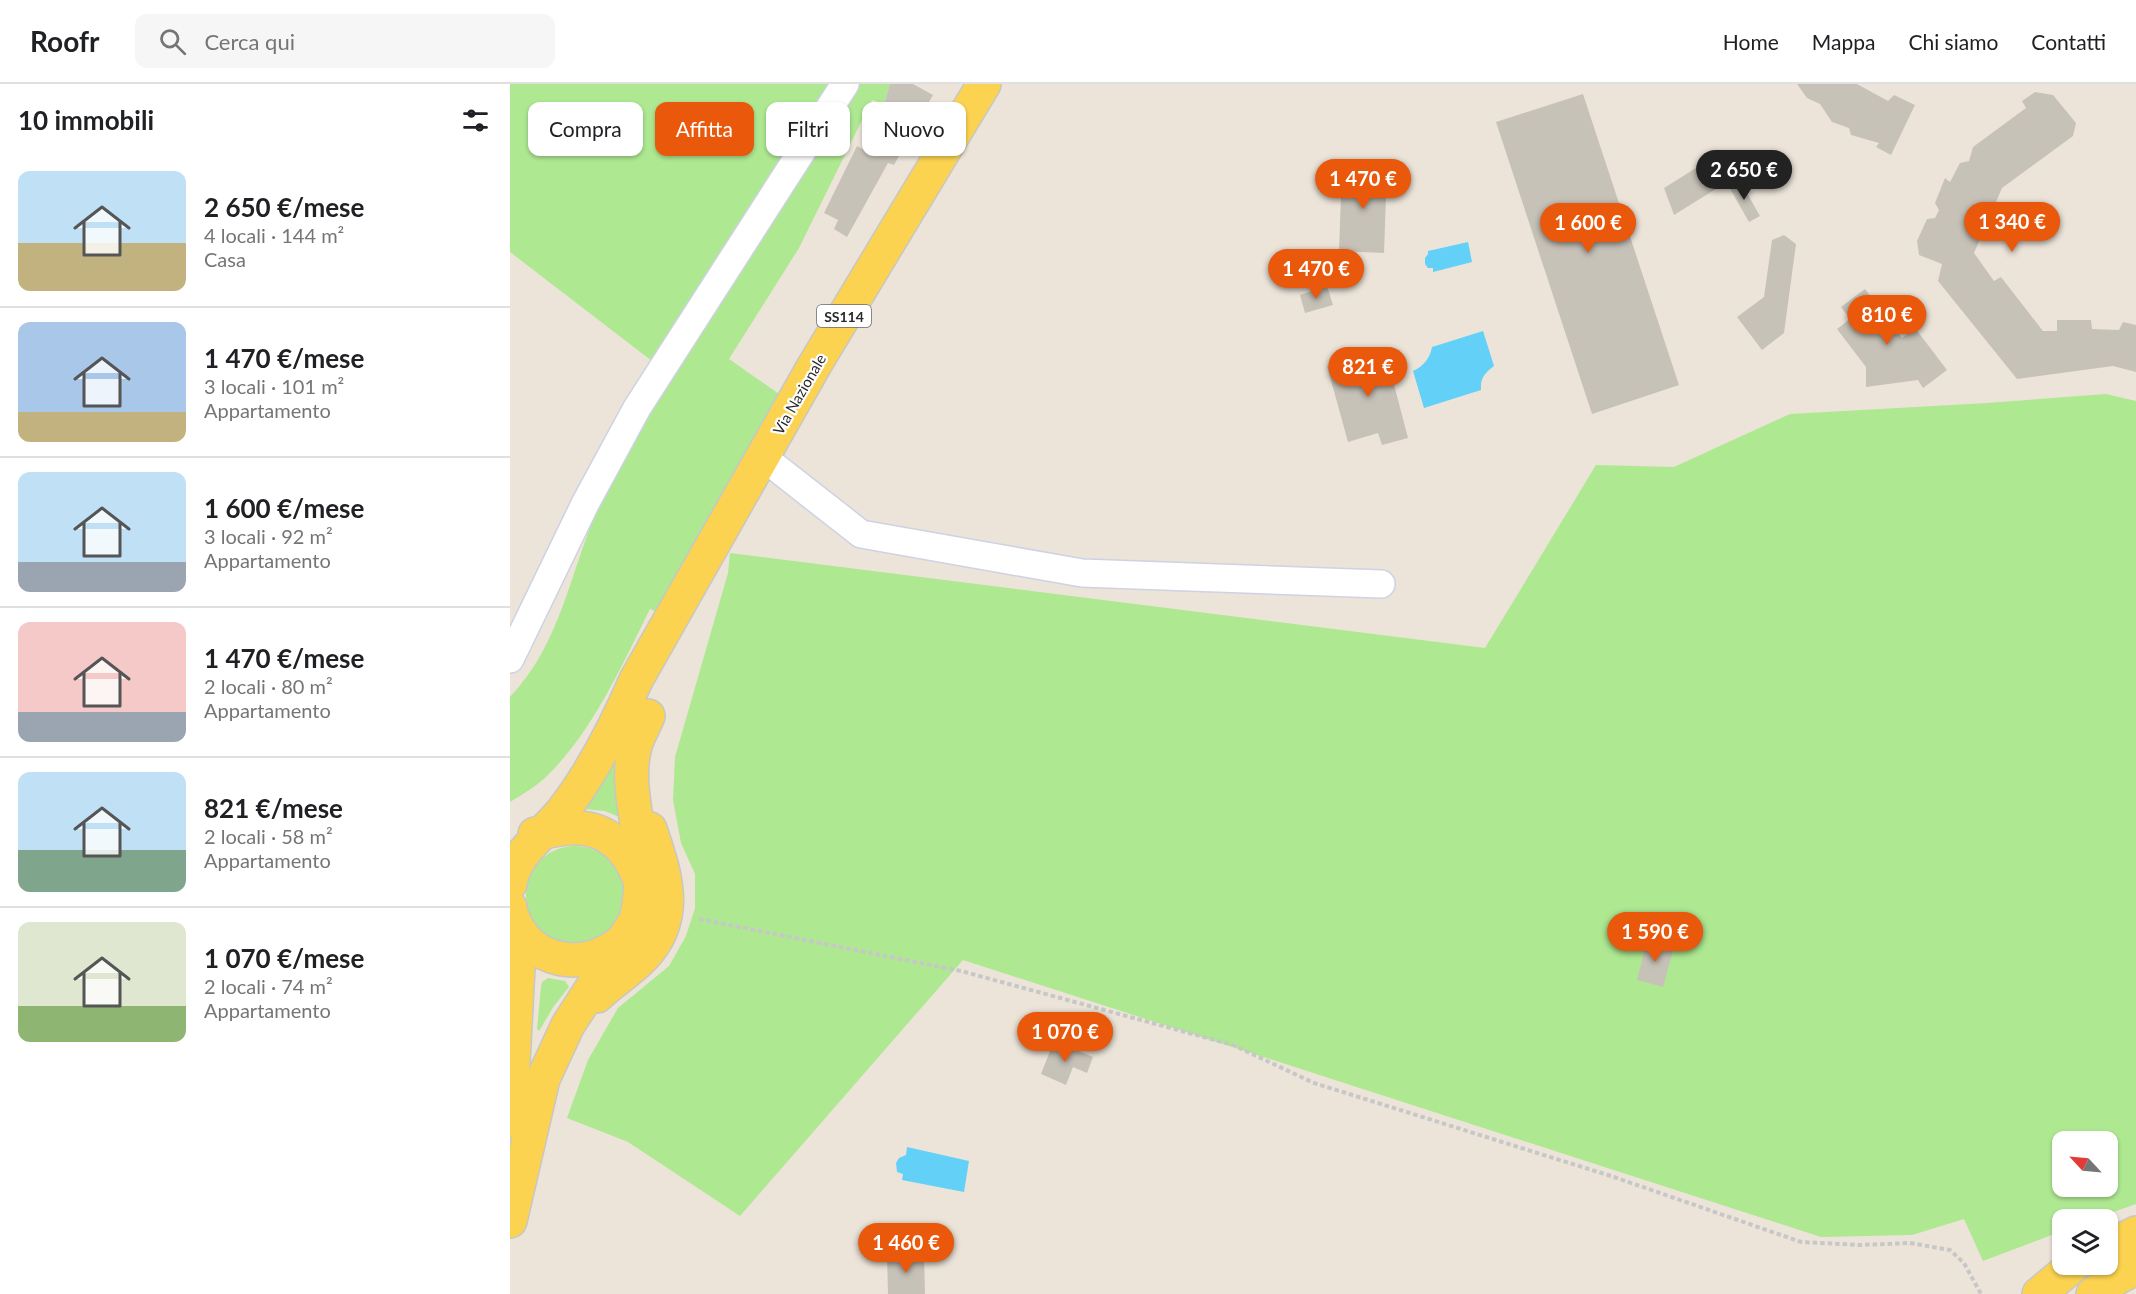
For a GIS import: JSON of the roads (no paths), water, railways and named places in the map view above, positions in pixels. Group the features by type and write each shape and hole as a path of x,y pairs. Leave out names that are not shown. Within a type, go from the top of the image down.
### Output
{"main road":[{"name":"Via Nazionale","path":"709,550 814,366 984,84"},
{"path":"510,1221 543,1079 568,1025 636,920 641,900 639,840 633,808 632,780 635,747 709,550"},
{"path":"510,884 518,860 540,813 566,790 605,743 636,680 709,550"},
{"path":"568,1025 603,990 629,971 645,955 660,932 666,909 666,882 645,812 641,779 648,716"},
{"path":"530,836 578,828 595,831 611,838 624,849 634,864 640,880"},
{"path":"516,926 554,958 573,961 593,958 611,950 625,937"},
{"path":"510,1107 518,967 516,926"},
{"path":"2118,1241 2136,1233"},
{"path":"2093,1294 2136,1268"},
{"path":"2039,1294 2061,1275"}],"street":[{"path":"510,659 585,504 637,408 844,84"},
{"path":"773,465 861,534 1082,573 1381,584"}],"water":[{"path":"1468,242 1472,262 1433,272 1433,268 1428,268 1425,264 1428,251"},
{"path":"1483,331 1494,366 1484,376 1481,390 1424,408 1413,371 1426,361 1432,347"},
{"path":"907,1147 969,1161 964,1192 902,1180 903,1174 897,1172 896,1163 899,1158 906,1155"}]}
